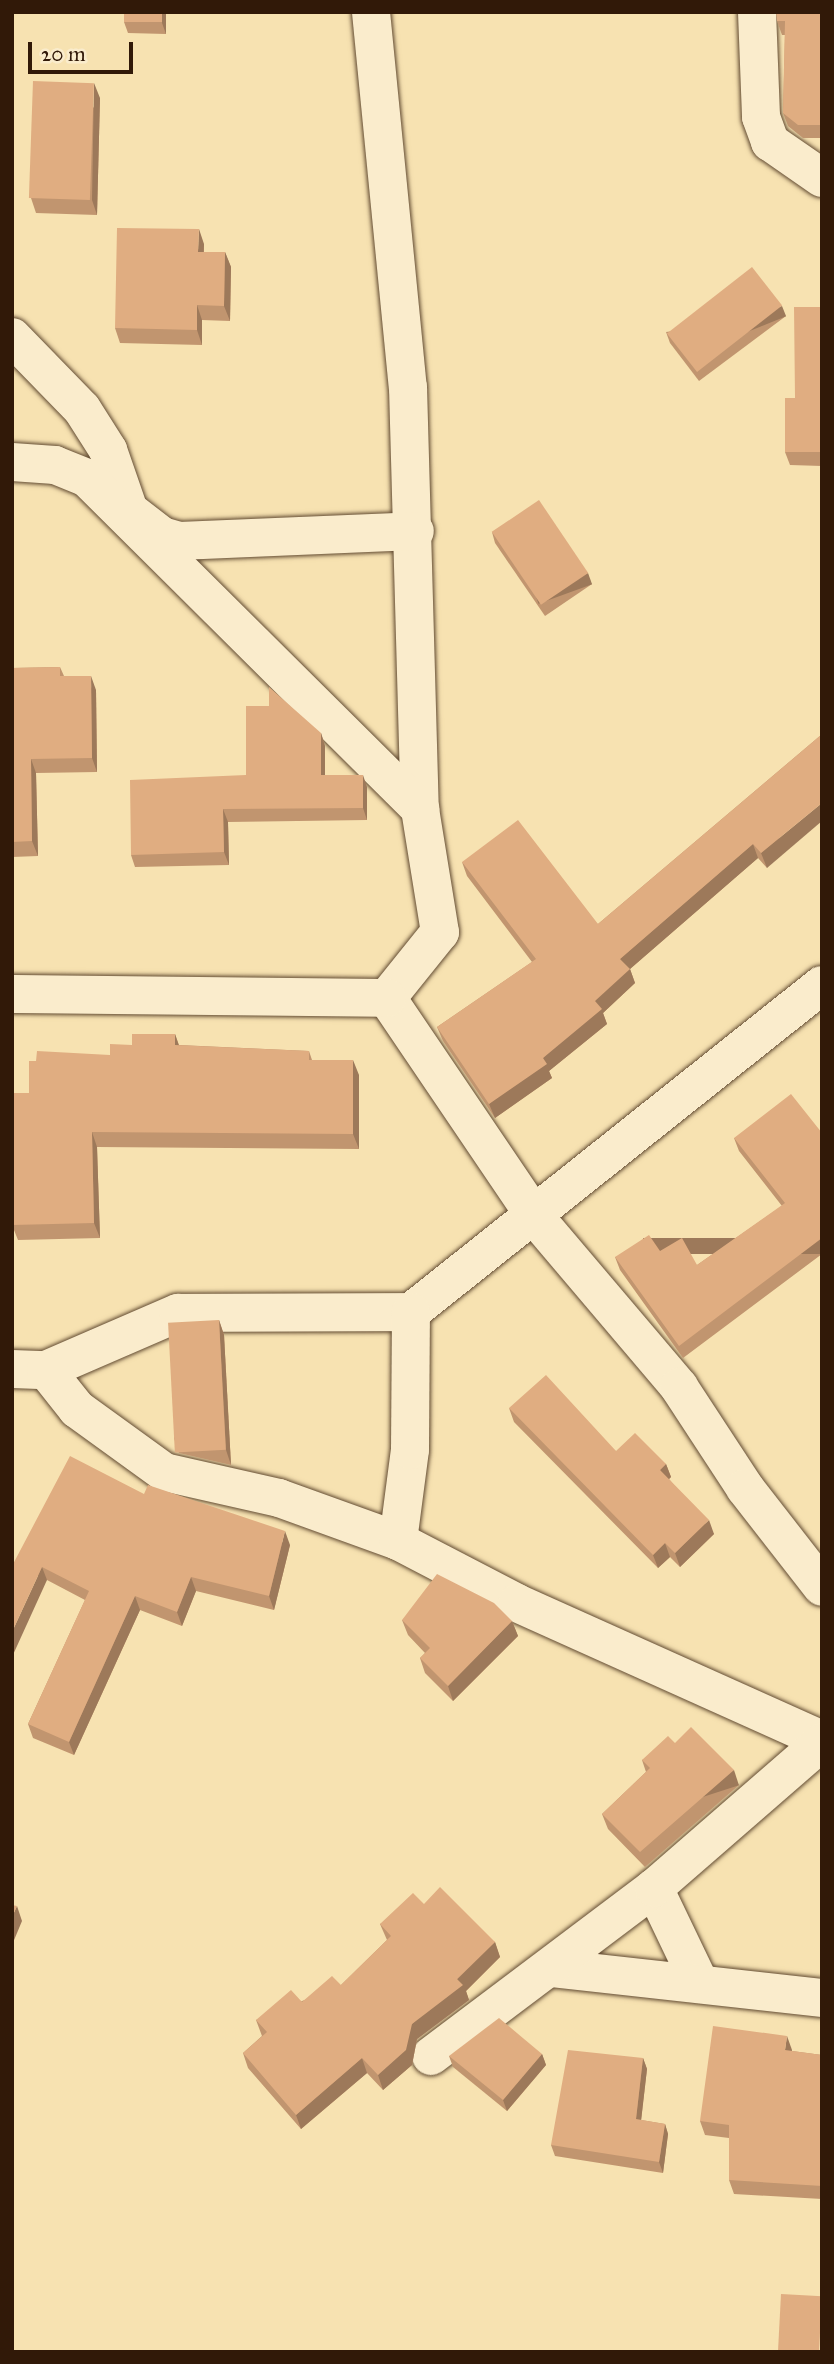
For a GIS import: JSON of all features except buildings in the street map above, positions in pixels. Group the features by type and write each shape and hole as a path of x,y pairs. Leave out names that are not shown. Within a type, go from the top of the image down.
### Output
{"street":[{"path":"371,12 408,387 415,531 420,809 440,932 387,998"},
{"path":"757,12 761,117 770,142 822,178"},
{"path":"12,337 82,409 108,450 127,505"},
{"path":"12,462 55,465 87,478 127,505 162,536 179,541 415,531"},
{"path":"87,478 420,809"},
{"path":"431,2056 654,1888 822,1741 529,1609 398,1541 279,1498 164,1472 77,1409 29,1369 178,1313 411,1312 535,1217 734,1050 822,985"},
{"path":"12,994 387,998"},
{"path":"387,998 535,1217 679,1387 745,1488 822,1587"},
{"path":"398,1541 410,1450 411,1312"},
{"path":"654,1888 700,1984"},
{"path":"551,1968 822,1998"}]}
